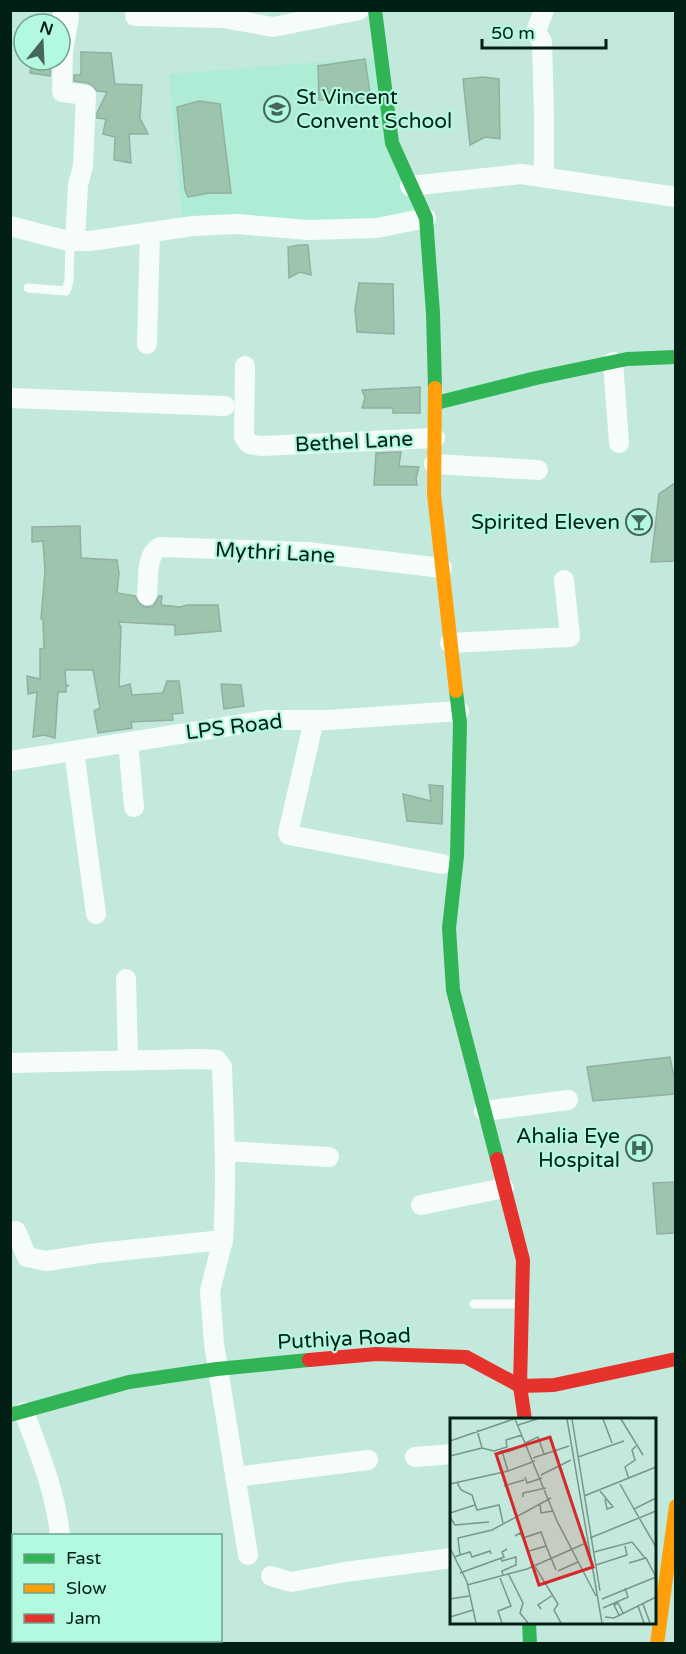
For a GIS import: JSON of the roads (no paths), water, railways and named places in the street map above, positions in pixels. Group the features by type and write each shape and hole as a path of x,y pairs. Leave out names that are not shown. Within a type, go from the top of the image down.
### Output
{"street":[{"path":"64,10 63,14 69,17 63,51 62,92 86,95 83,165 78,185 73,241"},
{"path":"135,16 223,18 273,27 359,10"},
{"path":"375,10 392,143 426,218 433,314 436,403 434,494 460,723 457,856 449,928 452,980 523,1260 520,1386 525,1418"},
{"path":"544,10 536,31 542,42 544,177"},
{"path":"410,186 521,174 675,197"},
{"path":"10,226 73,241 193,226 237,224 308,230 377,228 426,218"},
{"path":"147,344 150,232"},
{"path":"436,403 536,378 627,359 675,357"},
{"path":"613,362 619,443"},
{"name":"Bethel Lane","path":"245,366 244,437 249,444 273,446 435,438"},
{"path":"10,398 225,406"},
{"path":"434,464 538,470"},
{"name":"Mythri Lane","path":"147,595 150,558 154,550 159,547 307,552 442,568"},
{"path":"450,643 570,637 564,580"},
{"name":"LPS Road","path":"10,761 268,720 314,720 459,711"},
{"path":"314,720 288,833 442,864"},
{"path":"128,742 134,807"},
{"path":"74,751 96,915"},
{"path":"126,979 128,1060"},
{"path":"10,1063 200,1059 217,1060 222,1067 227,1190 224,1240 210,1291 217,1369 248,1555"},
{"path":"484,1111 568,1100"},
{"path":"225,1151 329,1156"},
{"path":"421,1205 504,1188"},
{"path":"16,1231 27,1257 46,1261 98,1253 224,1240"},
{"name":"Puthiya Road","path":"17,1413 129,1382 217,1369 376,1354 466,1357 520,1386 554,1385 675,1359"},
{"path":"17,1413 44,1468 60,1534"},
{"path":"415,1457 450,1454"},
{"path":"235,1477 368,1460"},
{"path":"657,1644 675,1506"},
{"path":"271,1576 291,1582 345,1572 450,1558"},
{"path":"529,1624 530,1644"}],"lane":[{"path":"28,288 66,291 73,241"},
{"path":"474,1304 521,1304"}],"place":[{"name":"St Vincent Convent School","path":"277,109"},
{"name":"Spirited Eleven","path":"639,522"},
{"name":"Ahalia Eye Hospital","path":"639,1148"}]}
